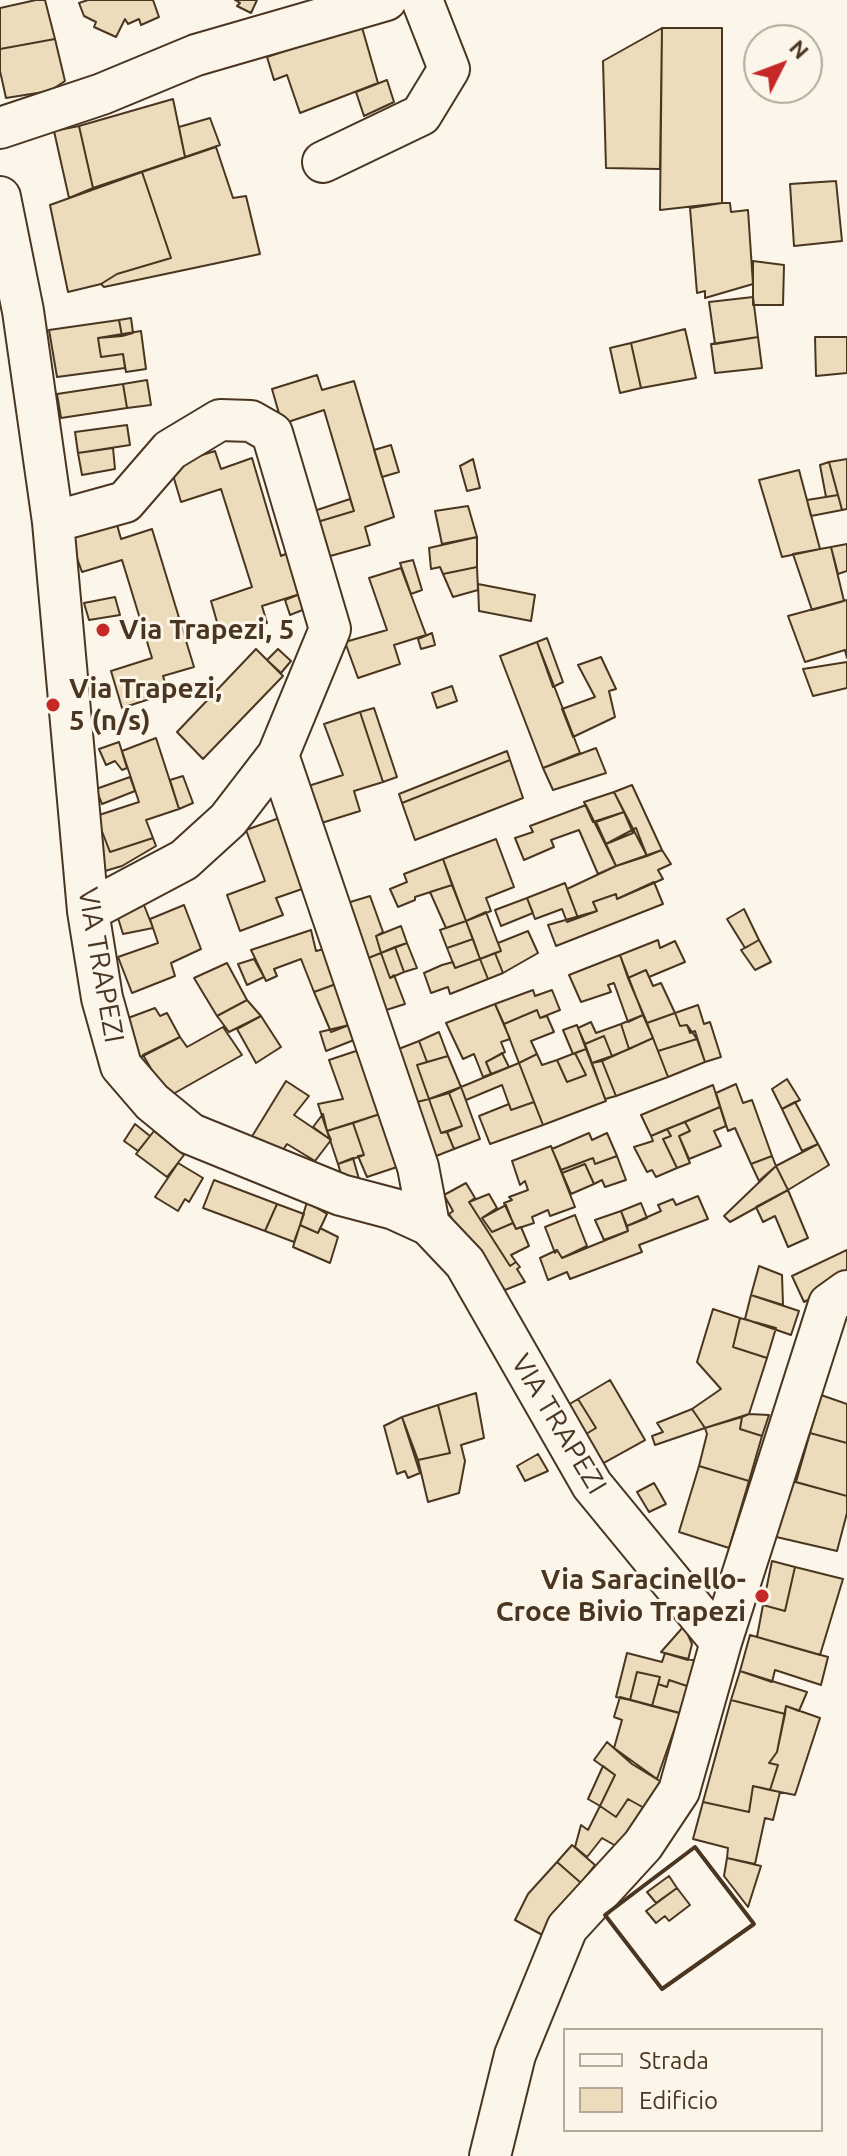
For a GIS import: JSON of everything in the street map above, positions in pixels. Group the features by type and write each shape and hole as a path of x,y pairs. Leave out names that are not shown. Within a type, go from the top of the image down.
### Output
{"street":[{"path":"0,128 102,94 196,55 386,0"},
{"path":"323,162 421,115 449,69 422,0"},
{"name":"VIA TRAPEZI","path":"0,197 23,311 53,522 88,911 102,998 121,1066 152,1102 191,1134 341,1195 394,1209 429,1225 465,1263 592,1485 721,1642"},
{"path":"53,522 125,502 170,450 220,420 251,421 272,433 330,629 278,755 228,820 184,860 88,911"},
{"path":"278,755 418,1167 429,1225"},
{"path":"490,2156 515,2055 567,1928 643,1845 679,1791 721,1642 829,1304 847,1291"}],"building":[{"path":"45,0 55,39 0,49 0,8"},
{"path":"88,0 153,0 159,17 141,25 139,19 128,24 125,19 116,37 94,27 96,22 84,16 79,3"},
{"path":"235,0 257,0 251,13 237,6 240,3"},
{"path":"359,17 378,83 300,113 287,75 274,80 267,57 338,33"},
{"path":"662,28 722,28 722,203 660,210"},
{"path":"662,28 660,169 606,168 603,61"},
{"path":"55,39 65,81 50,91 6,98 0,71 0,49"},
{"path":"387,80 394,102 364,116 356,92"},
{"path":"173,99 185,157 93,188 79,126"},
{"path":"210,118 220,145 185,157 179,127"},
{"path":"79,126 93,188 69,198 54,131"},
{"path":"216,147 233,198 246,196 260,254 104,287 101,284 117,274 171,258 142,172"},
{"path":"142,172 171,258 117,274 101,284 68,292 50,205"},
{"path":"836,181 842,241 794,246 790,184"},
{"path":"730,203 731,212 748,210 753,284 705,298 705,291 697,293 690,208"},
{"path":"753,261 784,265 783,305 753,305"},
{"path":"753,297 758,337 715,344 709,302"},
{"path":"131,318 133,333 122,336 119,320"},
{"path":"119,320 122,336 98,338 101,357 123,354 125,368 57,377 49,330"},
{"path":"685,329 696,378 641,388 631,343"},
{"path":"141,331 146,369 126,372 123,354 101,357 98,338"},
{"path":"758,337 762,368 715,373 711,344"},
{"path":"815,337 847,337 847,373 816,376"},
{"path":"631,343 641,388 620,393 610,348"},
{"path":"317,375 322,390 354,381 394,517 365,527 370,545 323,558 314,523 354,511 324,410 282,424 272,389"},
{"path":"147,380 151,405 127,408 123,384"},
{"path":"123,384 127,408 61,418 57,394"},
{"path":"127,425 130,445 78,453 75,432"},
{"path":"391,445 399,472 382,477 374,450"},
{"path":"113,448 115,469 82,475 78,453"},
{"path":"215,451 221,469 252,458 281,556 288,553 300,594 262,606 267,623 221,636 211,601 252,587 221,489 181,502 170,465"},
{"path":"473,459 480,488 467,491 460,466"},
{"path":"847,459 847,509 842,510 829,462"},
{"path":"829,462 838,495 826,497 820,465"},
{"path":"799,470 820,549 782,557 759,480"},
{"path":"838,495 842,510 811,516 807,500"},
{"path":"350,499 354,511 314,523 311,512"},
{"path":"468,506 477,537 442,544 435,511"},
{"path":"116,521 121,539 152,529 194,667 163,676 168,693 122,708 111,671 152,658 122,560 82,572 69,536"},
{"path":"477,537 477,567 443,574 440,567 431,569 429,548"},
{"path":"847,544 847,571 838,574 831,547"},
{"path":"831,547 844,601 812,610 793,554"},
{"path":"413,560 422,590 411,594 400,563"},
{"path":"477,567 478,590 453,597 443,574"},
{"path":"401,568 426,635 394,645 400,664 358,678 345,642 387,630 369,578"},
{"path":"478,584 535,595 531,621 479,611"},
{"path":"300,594 305,609 290,615 285,600"},
{"path":"115,597 120,615 89,620 84,603"},
{"path":"847,600 847,658 845,650 805,662 788,616"},
{"path":"432,633 435,645 421,649 418,639"},
{"path":"547,638 563,682 553,687 537,642"},
{"path":"537,642 580,753 543,768 500,656"},
{"path":"256,649 283,676 203,759 177,732"},
{"path":"278,649 291,661 281,673 267,660"},
{"path":"601,657 616,689 609,691 615,717 573,737 562,709 595,697 578,665"},
{"path":"847,662 847,688 813,696 803,669"},
{"path":"452,686 457,701 437,708 432,693"},
{"path":"374,708 397,777 383,782 360,712"},
{"path":"360,712 383,782 354,791 360,811 315,825 302,788 343,775 324,724"},
{"path":"156,738 179,809 146,820 153,838 110,852 96,816 139,802 122,751"},
{"path":"119,742 127,768 122,770 115,761 106,765 99,749"},
{"path":"596,748 606,773 553,790 543,768"},
{"path":"507,751 510,760 402,803 399,794"},
{"path":"510,760 523,798 415,840 402,803"},
{"path":"183,776 193,803 179,809 170,780"},
{"path":"130,777 135,791 102,804 96,789"},
{"path":"632,785 662,850 647,856 614,792"},
{"path":"614,792 624,812 593,822 584,802"},
{"path":"586,805 616,866 598,874 579,830 551,840 554,847 524,860 515,838 533,832 530,826"},
{"path":"624,812 633,833 606,844 596,822"},
{"path":"96,816 110,852 153,838 156,846 122,866 105,871 88,819"},
{"path":"282,817 308,887 276,898 283,915 240,931 227,895 265,881 246,830"},
{"path":"636,828 647,856 616,866 606,844"},
{"path":"496,839 514,887 486,898 491,911 466,921 443,859"},
{"path":"662,850 671,864 658,870 663,879 617,899 616,894 593,902 597,911 578,918 567,889 616,866"},
{"path":"443,859 452,885 415,897 415,900 398,907 390,889 407,882 404,874"},
{"path":"654,882 663,904 556,946 548,925 597,911 593,902 616,894 617,899"},
{"path":"565,883 578,918 567,922 562,909 535,919 527,898"},
{"path":"452,885 466,921 446,928 430,892"},
{"path":"370,896 383,932 376,936 381,953 358,962 347,903"},
{"path":"527,898 533,913 501,926 495,910"},
{"path":"144,905 153,928 123,934 118,918"},
{"path":"184,905 201,949 171,963 175,976 132,993 118,957 158,943 150,919"},
{"path":"744,909 759,940 745,948 727,919"},
{"path":"486,912 501,951 480,959 466,921"},
{"path":"466,921 473,939 447,948 440,930"},
{"path":"401,926 407,943 381,953 376,936"},
{"path":"311,930 316,951 324,949 336,984 314,992 301,959 274,969 277,976 266,981 251,950"},
{"path":"528,931 538,953 503,973 495,953 501,951 498,943"},
{"path":"473,939 480,959 455,968 447,948"},
{"path":"658,940 660,948 675,941 685,962 649,977 646,970 628,978 620,955"},
{"path":"759,940 771,962 755,970 741,950"},
{"path":"407,943 417,968 404,972 395,947"},
{"path":"395,947 404,972 390,978 381,953"},
{"path":"381,953 390,978 394,975 405,1004 383,1011 358,962"},
{"path":"495,953 503,973 488,979 480,959"},
{"path":"620,955 643,1015 628,1022 614,983 608,985 611,992 581,1002 569,975"},
{"path":"254,959 264,977 247,985 238,964"},
{"path":"480,959 488,979 450,994 448,987 431,993 424,973 453,962 455,968"},
{"path":"227,963 247,1000 217,1016 194,978"},
{"path":"646,970 653,986 661,983 675,1013 647,1023 628,978"},
{"path":"336,984 349,1025 331,1032 314,992"},
{"path":"533,990 535,996 552,990 560,1010 540,1018 537,1010 504,1024 495,1004"},
{"path":"247,1000 261,1016 229,1032 217,1016"},
{"path":"495,1004 510,1039 501,1042 505,1052 486,1062 491,1074 483,1077 474,1054 463,1059 446,1023"},
{"path":"698,1005 704,1024 710,1022 721,1057 705,1062 695,1031 690,1033 687,1025 680,1026 675,1013"},
{"path":"155,1008 160,1016 167,1013 180,1037 137,1059 120,1021"},
{"path":"537,1010 540,1018 547,1016 554,1032 531,1041 537,1054 519,1063 504,1024"},
{"path":"675,1013 680,1026 687,1025 697,1039 658,1051 647,1023"},
{"path":"643,1015 653,1038 629,1049 621,1024"},
{"path":"261,1016 281,1047 256,1063 237,1029"},
{"path":"591,1022 596,1033 621,1024 629,1049 612,1056 604,1036 585,1044 578,1028"},
{"path":"349,1025 354,1040 326,1051 320,1032"},
{"path":"577,1025 586,1049 573,1054 563,1030"},
{"path":"223,1027 242,1055 173,1094 157,1079 143,1055 180,1037 187,1047"},
{"path":"439,1032 448,1056 427,1062 419,1041"},
{"path":"604,1036 612,1056 592,1063 585,1044"},
{"path":"653,1038 668,1077 616,1096 602,1061"},
{"path":"697,1039 705,1062 668,1077 658,1051"},
{"path":"419,1041 427,1062 417,1065 429,1099 413,1103 396,1050"},
{"path":"586,1049 606,1101 543,1125 519,1063 537,1054 542,1065 557,1060 567,1082 586,1075 575,1053"},
{"path":"359,1050 380,1114 327,1131 318,1104 343,1099 329,1060"},
{"path":"502,1053 509,1067 491,1074 486,1062"},
{"path":"575,1053 586,1075 567,1082 557,1060"},
{"path":"448,1056 461,1087 429,1099 417,1065"},
{"path":"602,1061 616,1096 605,1099 592,1063"},
{"path":"519,1063 534,1102 511,1110 502,1085 466,1100 461,1087"},
{"path":"787,1079 800,1100 782,1109 772,1089"},
{"path":"286,1081 309,1096 294,1115 331,1140 315,1161 287,1144 281,1153 251,1138"},
{"path":"736,1084 743,1103 752,1100 772,1156 751,1164 735,1128 728,1131 716,1093"},
{"path":"713,1085 720,1107 651,1136 641,1115"},
{"path":"461,1087 480,1139 454,1149 447,1132 462,1126 449,1093"},
{"path":"449,1093 462,1126 441,1133 429,1099"},
{"path":"429,1099 441,1133 447,1132 454,1149 431,1158 413,1103"},
{"path":"534,1102 543,1125 490,1144 479,1116 509,1104 511,1110"},
{"path":"795,1102 818,1144 802,1151 782,1109"},
{"path":"720,1107 726,1126 714,1131 721,1146 689,1159 679,1136 690,1131 685,1122"},
{"path":"323,1114 327,1131 331,1140 313,1127"},
{"path":"380,1114 397,1167 367,1177 358,1156 364,1155 353,1123"},
{"path":"685,1122 690,1131 679,1136 690,1163 677,1168 663,1139 671,1136 667,1129"},
{"path":"353,1123 364,1155 338,1164 327,1131"},
{"path":"135,1124 150,1136 138,1151 124,1141"},
{"path":"667,1129 671,1136 663,1139 677,1168 656,1177 652,1170 647,1172 634,1147 653,1141 651,1136"},
{"path":"154,1131 184,1155 167,1177 136,1154"},
{"path":"589,1133 592,1140 607,1133 617,1156 595,1164 593,1158 561,1170 552,1149"},
{"path":"818,1144 829,1165 788,1190 776,1166"},
{"path":"551,1146 575,1207 550,1216 548,1210 532,1217 534,1223 516,1229 504,1203 512,1200 509,1197 528,1190 525,1181 520,1185 512,1161"},
{"path":"617,1156 626,1180 605,1187 602,1180 594,1184 585,1164 562,1173 561,1170 593,1158 595,1164"},
{"path":"772,1156 776,1166 759,1181 751,1164"},
{"path":"353,1158 359,1179 342,1177 338,1164"},
{"path":"178,1163 203,1178 189,1202 185,1199 178,1211 155,1197"},
{"path":"585,1164 594,1184 571,1194 562,1173"},
{"path":"776,1166 788,1190 730,1222 724,1216"},
{"path":"214,1180 277,1204 265,1231 203,1208"},
{"path":"466,1183 475,1198 469,1202 510,1266 516,1262 520,1267 517,1269 525,1282 505,1290 496,1278 490,1280 449,1214 453,1211 444,1195"},
{"path":"788,1190 808,1238 788,1247 775,1216 763,1222 756,1207"},
{"path":"489,1194 497,1208 482,1218 492,1232 513,1223 516,1229 521,1227 529,1246 511,1255 516,1262 510,1266 469,1202"},
{"path":"698,1196 708,1219 639,1245 642,1252 570,1279 567,1272 548,1280 540,1258 557,1250 562,1258 628,1231 627,1226 661,1211 658,1205 673,1199 676,1205"},
{"path":"307,1202 327,1214 318,1233 300,1225"},
{"path":"641,1203 647,1218 627,1226 621,1211"},
{"path":"277,1204 304,1214 294,1242 265,1231"},
{"path":"506,1205 513,1223 492,1232 482,1218"},
{"path":"621,1211 628,1231 604,1240 595,1220"},
{"path":"575,1215 587,1246 562,1258 557,1250 555,1253 545,1227"},
{"path":"300,1225 318,1233 320,1228 338,1237 330,1263 293,1247"},
{"path":"847,1250 847,1280 804,1302 792,1276"},
{"path":"759,1266 782,1275 783,1305 751,1295"},
{"path":"751,1295 799,1311 791,1335 745,1319"},
{"path":"713,1309 740,1318 733,1347 767,1358 749,1414 705,1428 692,1409 721,1389 697,1362"},
{"path":"740,1318 776,1328 767,1358 733,1347"},
{"path":"610,1380 645,1440 598,1466 581,1437 596,1428 578,1399"},
{"path":"476,1393 484,1438 461,1445 465,1461 459,1493 428,1502 418,1460 450,1453 438,1405"},
{"path":"821,1395 847,1404 847,1443 810,1433"},
{"path":"578,1399 596,1428 581,1437 563,1408"},
{"path":"438,1405 450,1453 418,1460 402,1417"},
{"path":"692,1409 705,1428 655,1445 652,1436 663,1432 657,1423"},
{"path":"749,1414 769,1415 762,1436 740,1429 742,1417"},
{"path":"402,1417 420,1473 408,1478 405,1471 397,1474 384,1426"},
{"path":"742,1417 740,1429 762,1436 749,1481 699,1466 707,1434 705,1428"},
{"path":"810,1433 847,1443 847,1496 796,1482"},
{"path":"538,1454 548,1471 525,1481 517,1466"},
{"path":"699,1466 749,1481 729,1548 679,1532"},
{"path":"788,1480 847,1496 847,1513 837,1551 772,1536"},
{"path":"654,1483 666,1504 649,1512 637,1492"},
{"path":"772,1561 795,1567 785,1611 763,1605"},
{"path":"795,1567 843,1579 820,1655 757,1637 763,1605 785,1611"},
{"path":"684,1626 692,1644 688,1660 661,1652"},
{"path":"750,1635 828,1657 821,1685 775,1670 772,1682 740,1671"},
{"path":"627,1653 662,1662 665,1653 696,1661 690,1687 669,1680 667,1687 658,1684 660,1677 637,1672 630,1700 616,1697"},
{"path":"740,1671 807,1692 799,1711 786,1706 785,1714 731,1700"},
{"path":"637,1672 660,1677 652,1706 630,1700"},
{"path":"669,1680 690,1687 683,1714 652,1706 658,1684 667,1687"},
{"path":"620,1697 680,1713 657,1779 614,1748 622,1720 614,1717"},
{"path":"731,1700 785,1714 777,1752 769,1763 778,1765 770,1790 753,1786 749,1812 703,1802"},
{"path":"786,1706 820,1718 795,1795 770,1790 778,1765 769,1763 777,1752"},
{"path":"607,1742 632,1764 663,1783 646,1809 628,1799 616,1817 600,1806 615,1775 594,1760"},
{"path":"603,1766 615,1775 600,1806 588,1799"},
{"path":"753,1786 780,1792 773,1820 765,1818 755,1864 727,1858 728,1848 693,1839 703,1802 749,1812"},
{"path":"628,1799 646,1809 616,1846 602,1838 587,1857 575,1847 581,1825 588,1830 600,1806 616,1817"},
{"path":"572,1845 595,1865 581,1883 557,1862"},
{"path":"727,1858 761,1866 748,1907 724,1876"},
{"path":"557,1862 581,1883 546,1937 515,1920 528,1894"},
{"path":"669,1876 677,1888 656,1903 647,1892"},
{"path":"677,1888 690,1905 669,1921 665,1916 656,1923 646,1911"}],"wall":[{"path":"695,1847 754,1924 662,1989 605,1915 695,1847"}],"place":[{"name":"Via Trapezi, 5","path":"103,630"},
{"name":"Via Trapezi, 5 (n/s)","path":"53,705"},
{"name":"Via Saracinello- Croce Bivio Trapezi","path":"762,1596"}]}
